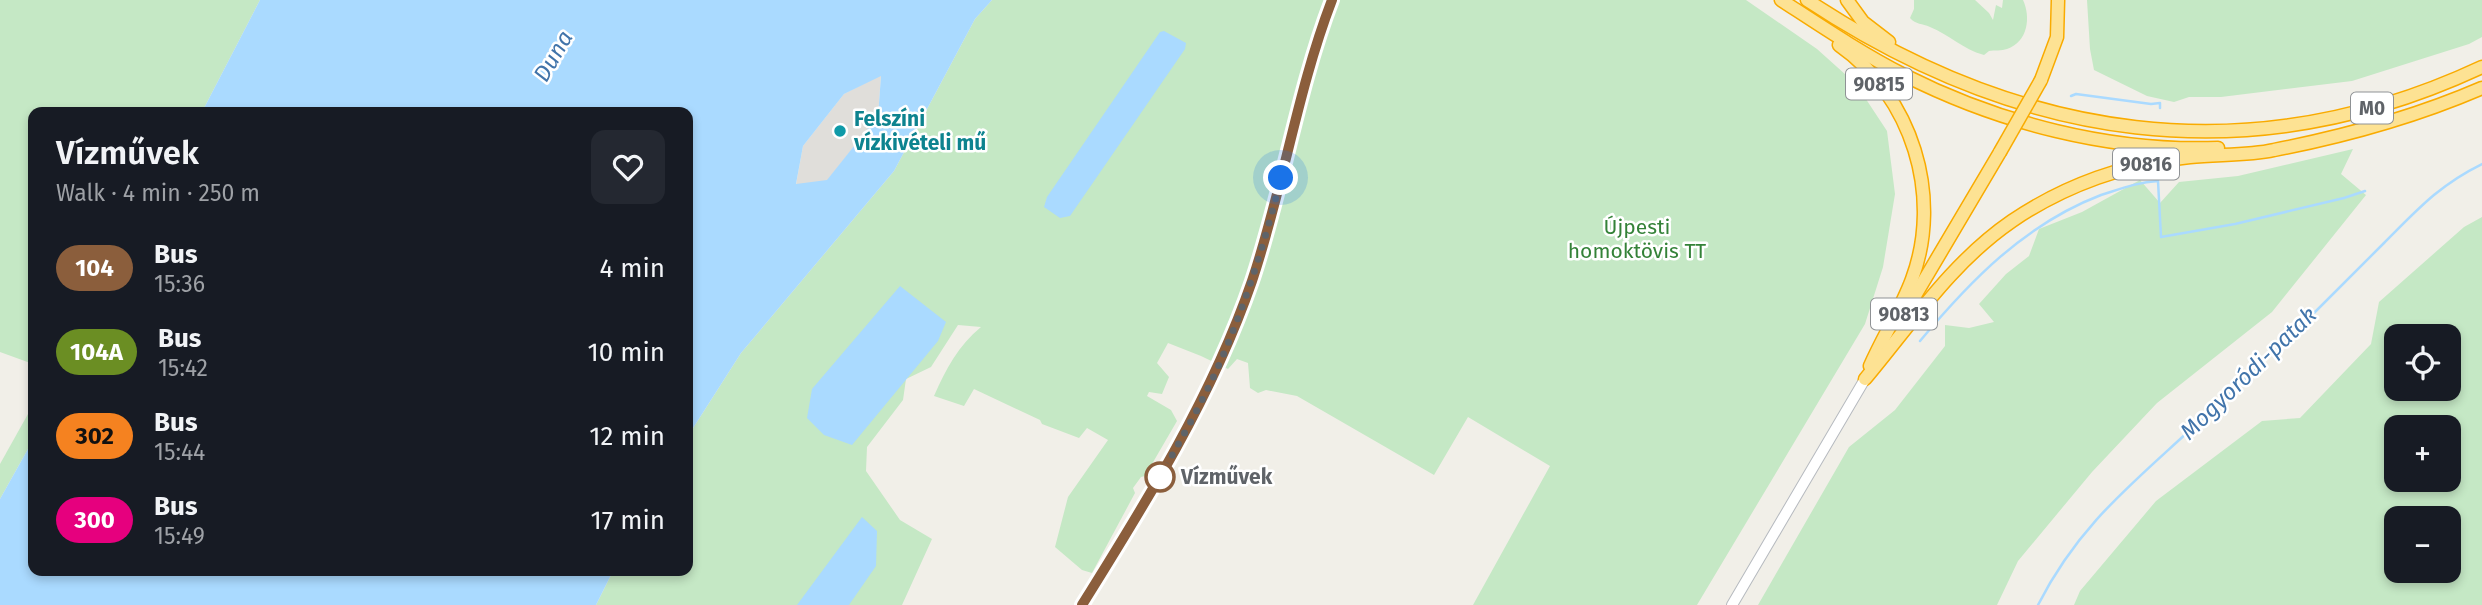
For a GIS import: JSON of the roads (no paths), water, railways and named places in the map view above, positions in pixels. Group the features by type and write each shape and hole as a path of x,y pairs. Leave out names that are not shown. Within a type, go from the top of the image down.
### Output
{"highway":[{"name":"M0","path":"1781,0 1844,41 1901,73 1952,97 2031,124 2109,141 2211,148 2312,141 2401,120 2482,88"},
{"name":"90815","path":"1781,0 1803,21 1845,49 1883,89 1900,114 1914,146 1922,176 1924,228 1913,278 1881,340 1865,379"},
{"name":"M0","path":"1807,0 1856,31 1978,90 2065,116 2131,127 2201,131 2282,126 2353,113 2428,91 2482,67"},
{"path":"1847,0 1863,22 1904,56"},
{"name":"90813","path":"1865,379 2041,80 2057,37 2058,0"},
{"name":"90816","path":"1865,379 1956,269 1994,235 2054,196 2092,179 2135,167 2187,157 2273,151 2312,141"}],"main road":[{"path":"1083,605 1180,443 1218,367 1252,279 1275,203 1309,68 1332,0"},
{"path":"1732,605 1865,379"}],"water":[{"name":"Duna","path":"260,0 992,0 975,19 894,171 741,353 693,428 693,107 205,107","holes":["881,76 878,116 827,180 796,184 803,146 844,94"]},
{"path":"1164,31 1186,43 1185,49 1070,216 1060,218 1044,207 1047,197 1160,32"},
{"path":"900,286 946,322 938,341 852,445 824,435 807,418 812,389"},
{"path":"28,449 28,576 610,576 596,605 0,605 0,499"},
{"path":"862,517 877,531 876,566 849,605 797,605"}],"waterway":[{"path":"2071,96 2076,94 2160,103 2160,108"},
{"name":"Mogyoródi-patak","path":"2038,605 2069,553 2124,491 2309,318 2418,209 2453,181 2482,164"},
{"path":"1920,341 1979,276 2001,256 2048,222 2101,195 2136,184 2158,181 2161,237 2235,224 2365,191"}],"place":[{"name":"Felszíni vízkivételi mű","path":"840,131"},
{"name":"Vízművek","path":"1160,477"}],"park label":[{"name":"Újpesti homoktövis TT","path":"1637,239"}]}
